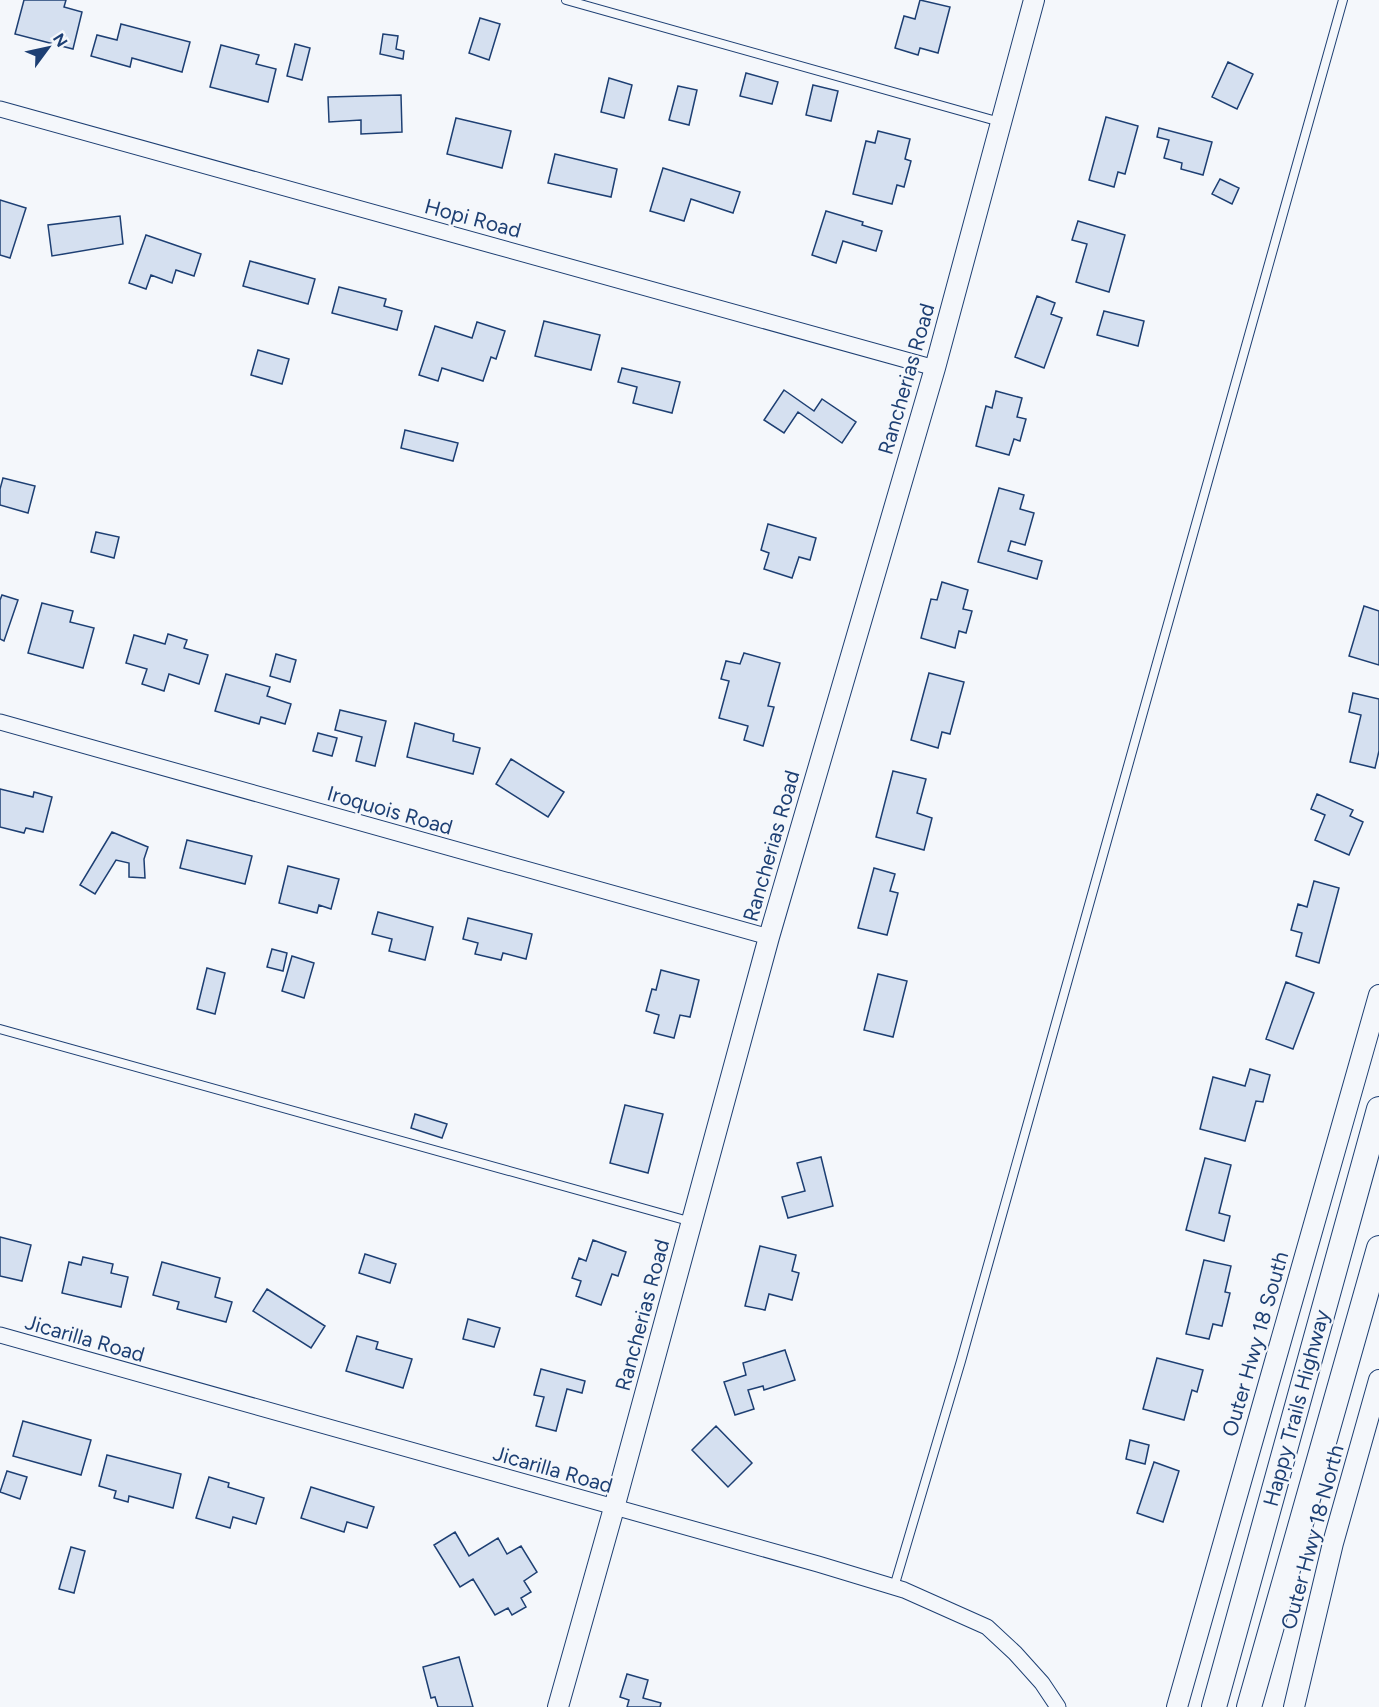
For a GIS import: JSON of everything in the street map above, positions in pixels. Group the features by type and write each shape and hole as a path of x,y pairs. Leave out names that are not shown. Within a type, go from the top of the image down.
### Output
{"main road":[{"name":"Happy Trails Highway","path":"1214,1707 1379,1109"},
{"name":"Happy Trails Highway","path":"1249,1707 1379,1248"}],"street":[{"name":"Rancherias Road","path":"558,1707 769,937 935,368 1034,0"},
{"name":"Hopi Road","path":"0,109 935,368"},
{"name":"Iroquois Road","path":"0,722 769,937"},
{"name":"Outer Hwy 18 South","path":"1177,1707 1379,994"},
{"name":"Jicarilla Road","path":"0,1335 894,1587 987,1628 1016,1653 1042,1683 1058,1707"},
{"name":"Outer Hwy 18 North","path":"1294,1707 1333,1543 1379,1380"}],"lane":[{"path":"566,0 1001,122"},
{"path":"894,1587 964,1350 1343,0"},
{"path":"0,1029 692,1222"}],"building":[{"path":"24,0 66,0 64,7 82,12 73,49 15,34"},
{"path":"920,0 950,7 938,53 920,48 918,55 895,48 904,16 915,19"},
{"path":"480,18 500,24 489,60 469,53"},
{"path":"121,24 190,42 182,72 132,58 130,67 91,56 97,35 117,40"},
{"path":"383,34 398,36 396,49 404,51 403,59 380,54"},
{"path":"295,44 310,48 302,80 287,76"},
{"path":"221,45 259,55 256,64 276,69 268,102 210,87"},
{"path":"1228,62 1253,74 1237,109 1212,97"},
{"path":"746,73 778,82 772,104 740,96"},
{"path":"609,78 632,85 624,118 601,112"},
{"path":"813,85 838,91 831,121 806,115"},
{"path":"678,86 697,90 689,125 669,120"},
{"path":"401,95 402,132 361,134 361,120 329,122 328,97"},
{"path":"1106,117 1138,126 1125,174 1118,172 1114,187 1089,180"},
{"path":"456,118 511,131 502,168 447,154"},
{"path":"1159,128 1212,142 1203,175 1181,169 1182,163 1164,158 1169,140 1157,137"},
{"path":"878,131 910,139 905,159 911,161 904,187 897,185 892,204 853,194 866,141 875,143"},
{"path":"555,154 617,169 611,197 548,183"},
{"path":"663,168 740,192 733,213 691,199 684,221 650,211"},
{"path":"1220,179 1239,188 1232,204 1212,194"},
{"path":"0,200 26,208 10,258 0,255"},
{"path":"826,211 863,222 862,225 882,231 876,251 843,241 836,263 812,255"},
{"path":"120,216 123,244 52,256 48,225"},
{"path":"1078,221 1125,235 1109,292 1076,282 1087,244 1072,240"},
{"path":"146,235 201,254 194,276 176,270 172,283 151,275 146,289 129,283"},
{"path":"250,261 315,279 308,304 243,286"},
{"path":"339,287 386,299 384,306 402,311 397,330 332,313"},
{"path":"1037,296 1055,303 1051,314 1062,318 1044,368 1015,357"},
{"path":"1104,311 1144,321 1138,346 1097,335"},
{"path":"544,321 600,335 591,370 535,356"},
{"path":"477,322 505,331 496,359 491,357 483,381 442,368 438,381 419,375 435,326 472,338"},
{"path":"258,350 289,359 282,384 251,375"},
{"path":"622,368 680,382 672,413 633,403 637,387 618,382"},
{"path":"784,390 814,411 822,399 856,422 842,443 798,412 784,433 764,420"},
{"path":"996,391 1022,398 1017,417 1026,419 1020,441 1014,439 1009,455 976,446 986,406 992,408"},
{"path":"405,430 458,443 453,461 401,448"},
{"path":"3,478 35,486 28,513 0,505"},
{"path":"999,488 1024,495 1020,509 1034,513 1025,545 1011,541 1008,551 1042,561 1037,579 978,562"},
{"path":"768,524 816,538 810,560 799,557 792,578 764,569 769,553 761,550"},
{"path":"96,532 119,537 114,558 91,552"},
{"path":"942,582 968,590 963,609 972,611 966,633 959,631 955,648 921,638 931,599 937,600"},
{"path":"2,595 18,600 4,641 0,639"},
{"path":"42,603 73,611 70,622 94,628 83,668 28,653"},
{"path":"1364,606 1379,611 1379,665 1349,656"},
{"path":"168,634 187,640 184,648 208,655 199,684 169,674 164,691 142,684 147,669 126,663 134,635 165,644"},
{"path":"744,653 780,663 768,706 774,707 763,746 744,740 748,726 719,718 729,681 721,679 726,661 740,664"},
{"path":"276,654 296,660 290,682 270,676"},
{"path":"929,673 964,682 950,734 942,732 938,748 911,740"},
{"path":"226,674 270,687 267,696 291,704 285,724 261,717 259,724 215,711"},
{"path":"1353,693 1379,699 1379,751 1375,768 1350,762 1361,715 1349,712"},
{"path":"340,710 386,721 375,766 356,761 362,737 335,730"},
{"path":"415,723 454,734 453,741 480,748 473,774 407,757"},
{"path":"318,733 337,738 332,756 313,751"},
{"path":"511,759 564,792 548,817 496,784"},
{"path":"893,771 926,779 917,813 932,818 924,850 876,837"},
{"path":"0,789 33,797 34,792 52,797 43,832 26,828 24,833 0,827"},
{"path":"1317,794 1353,810 1350,816 1363,822 1349,855 1315,840 1325,815 1311,809"},
{"path":"112,832 148,847 144,859 145,878 129,877 129,863 116,860 95,894 80,885"},
{"path":"187,840 252,856 245,884 180,868"},
{"path":"288,866 339,879 331,909 319,905 317,913 279,903"},
{"path":"874,868 895,874 890,891 898,893 887,935 858,928"},
{"path":"1314,881 1339,888 1319,963 1296,956 1302,933 1291,930 1298,904 1307,907"},
{"path":"378,912 433,927 425,960 389,951 392,939 372,934"},
{"path":"468,918 532,934 526,959 503,953 501,960 475,954 478,943 463,939"},
{"path":"272,949 287,953 283,971 267,967"},
{"path":"292,956 314,963 304,998 282,991"},
{"path":"207,968 225,973 215,1014 197,1009"},
{"path":"661,970 699,980 690,1017 680,1015 674,1038 654,1033 659,1015 646,1011 652,989 656,990"},
{"path":"878,974 907,981 893,1037 864,1030"},
{"path":"1286,982 1314,993 1293,1049 1266,1039"},
{"path":"1250,1069 1270,1075 1263,1102 1256,1101 1245,1141 1200,1129 1213,1077 1245,1086"},
{"path":"625,1105 663,1114 648,1173 610,1163"},
{"path":"415,1114 447,1124 442,1138 411,1128"},
{"path":"821,1157 833,1206 788,1218 782,1197 805,1191 797,1163"},
{"path":"1205,1158 1231,1165 1219,1213 1230,1216 1224,1241 1186,1230"},
{"path":"0,1237 31,1245 22,1281 0,1276"},
{"path":"593,1240 626,1252 618,1276 612,1274 601,1305 576,1296 581,1281 572,1278 579,1258 586,1261"},
{"path":"760,1246 796,1255 792,1271 799,1273 792,1300 769,1294 765,1310 745,1306"},
{"path":"365,1254 396,1264 390,1283 359,1273"},
{"path":"83,1257 113,1264 111,1273 128,1277 121,1307 62,1293 69,1262 81,1265"},
{"path":"1204,1260 1231,1266 1225,1292 1230,1293 1222,1326 1213,1324 1209,1339 1186,1334"},
{"path":"162,1262 220,1278 215,1297 232,1302 226,1322 177,1309 179,1302 153,1295"},
{"path":"267,1289 325,1326 311,1348 253,1311"},
{"path":"468,1319 500,1328 494,1347 463,1339"},
{"path":"357,1336 378,1342 376,1349 412,1359 403,1388 346,1371"},
{"path":"785,1350 795,1380 764,1390 763,1386 748,1390 754,1409 735,1415 724,1382 746,1375 743,1363"},
{"path":"1157,1358 1203,1370 1197,1392 1192,1390 1184,1420 1143,1409"},
{"path":"541,1369 585,1381 582,1393 567,1389 556,1431 536,1426 544,1397 534,1395"},
{"path":"23,1421 91,1440 81,1475 13,1456"},
{"path":"716,1426 752,1463 728,1487 692,1450"},
{"path":"1130,1440 1149,1445 1145,1464 1126,1459"},
{"path":"107,1455 181,1474 173,1508 129,1496 128,1502 114,1498 116,1491 99,1486"},
{"path":"1154,1462 1179,1471 1163,1522 1137,1513"},
{"path":"7,1471 27,1477 20,1499 0,1492"},
{"path":"209,1477 229,1483 228,1487 264,1498 256,1524 233,1517 230,1528 196,1518"},
{"path":"311,1487 374,1507 367,1528 347,1522 344,1532 301,1518"},
{"path":"455,1532 469,1556 498,1538 507,1554 521,1546 537,1572 524,1581 531,1592 521,1598 526,1607 512,1615 508,1608 495,1615 473,1579 460,1587 434,1545"},
{"path":"71,1547 85,1551 74,1593 59,1589"},
{"path":"459,1657 473,1707 438,1707 435,1697 431,1698 423,1667"},
{"path":"627,1674 648,1680 643,1698 661,1703 660,1707 627,1707 629,1700 620,1697"}]}
